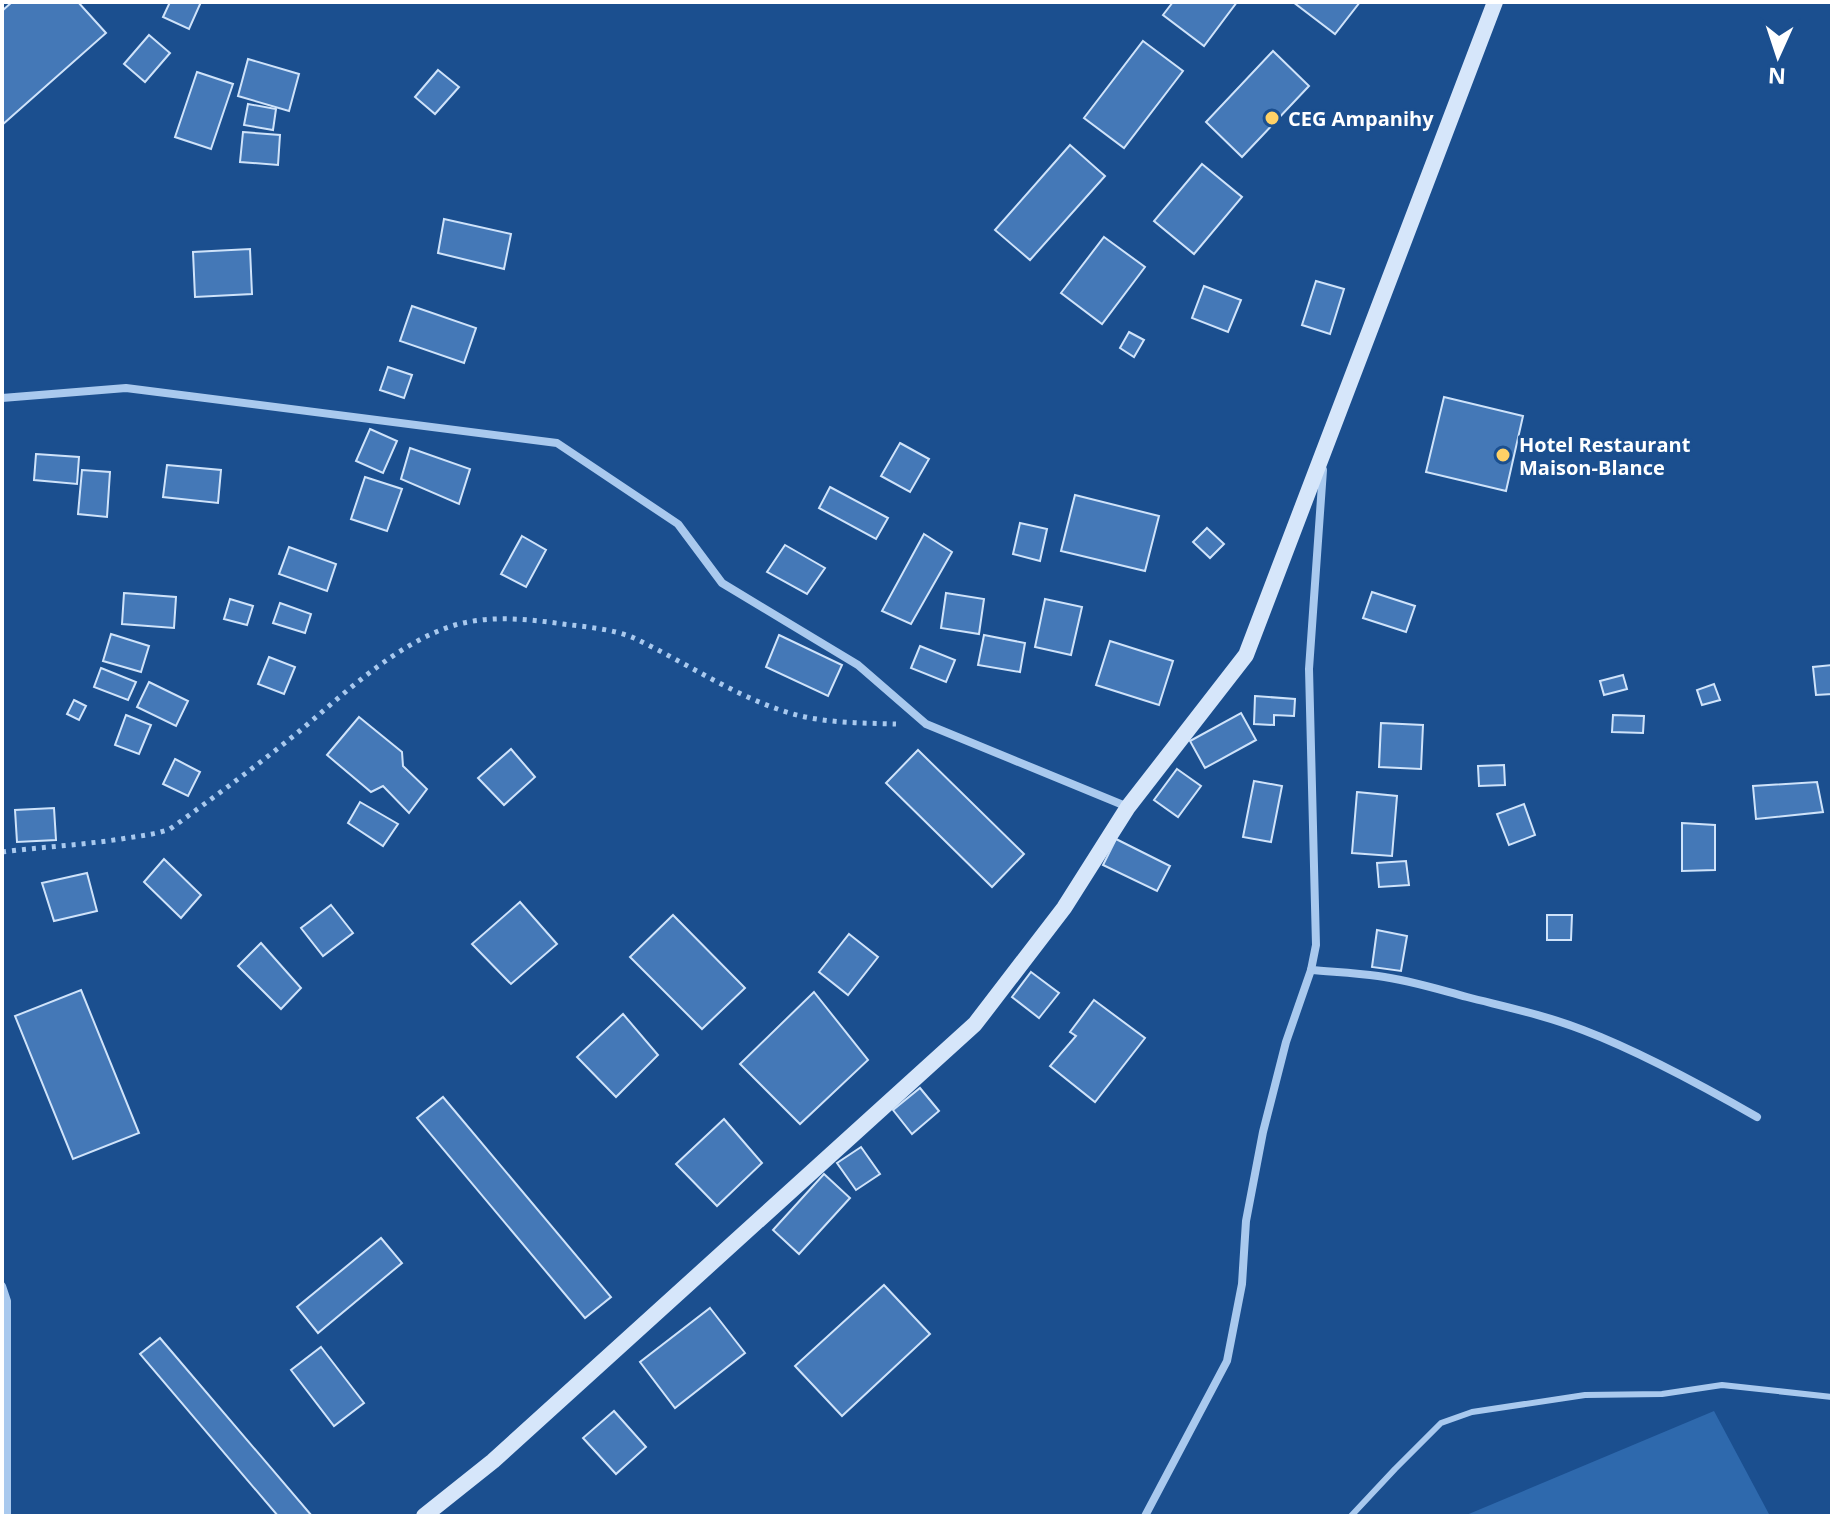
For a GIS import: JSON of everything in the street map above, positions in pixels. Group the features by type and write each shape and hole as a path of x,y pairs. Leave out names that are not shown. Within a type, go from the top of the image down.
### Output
{"street":[{"path":"424,1516 493,1461 975,1024 1064,908 1128,807 1246,655 1495,2"},
{"path":"2,398 126,388 557,443 678,524 722,583 858,665 926,724 1128,807"},
{"path":"1145,1516 1227,1361 1242,1284 1246,1221 1266,1120 1316,945 1309,669 1324,449"},
{"path":"1311,970 1420,983 1543,1016 1653,1062 1757,1117"},
{"path":"2,1286 7,1301 7,1516"}],"lane":[{"path":"1351,1516 1441,1423 1472,1412 1585,1395 1662,1394 1722,1385 1832,1397"}],"path":[{"path":"2,852 86,844 170,829 238,781 395,654 452,626 474,621 500,618 535,620 626,635 756,700 795,715 835,721 926,724"}],"shaded area":[{"path":"1714,1411 1770,1516 1464,1516"}],"building":[{"path":"12,2 78,2 106,33 2,125 2,11"},
{"path":"170,2 201,2 189,29 163,17"},
{"path":"1173,2 1237,2 1204,46 1163,15"},
{"path":"1293,2 1360,2 1335,34"},
{"path":"149,35 170,53 145,82 124,64"},
{"path":"1143,41 1183,71 1124,148 1084,118"},
{"path":"1273,51 1309,86 1242,157 1206,122"},
{"path":"248,59 299,74 289,111 238,96"},
{"path":"438,70 459,87 435,114 415,97"},
{"path":"197,72 233,84 211,149 175,137"},
{"path":"248,104 276,109 273,130 244,125"},
{"path":"243,132 280,135 278,165 240,162"},
{"path":"1070,145 1105,176 1030,260 995,230"},
{"path":"1202,164 1242,197 1194,254 1154,221"},
{"path":"444,219 511,234 504,269 438,253"},
{"path":"1104,237 1145,267 1102,324 1061,293"},
{"path":"250,249 252,294 195,297 193,252"},
{"path":"1316,281 1344,289 1330,334 1302,325"},
{"path":"1204,286 1241,300 1228,332 1192,318"},
{"path":"412,306 476,328 464,363 400,341"},
{"path":"1129,332 1144,340 1134,357 1120,348"},
{"path":"388,367 412,375 404,398 380,390"},
{"path":"1444,397 1523,416 1506,491 1426,472"},
{"path":"370,429 397,441 383,473 356,461"},
{"path":"900,443 929,459 910,492 881,476"},
{"path":"410,448 470,469 459,504 401,479"},
{"path":"36,454 79,457 77,484 34,480"},
{"path":"167,465 221,470 218,503 163,497"},
{"path":"82,470 110,472 107,517 78,514"},
{"path":"365,477 402,489 387,531 351,519"},
{"path":"830,487 888,518 876,539 819,508"},
{"path":"1075,495 1159,516 1145,571 1061,551"},
{"path":"1020,523 1047,529 1040,561 1013,554"},
{"path":"1207,528 1224,544 1210,558 1193,542"},
{"path":"924,534 952,552 911,624 882,611"},
{"path":"522,536 546,550 526,587 501,574"},
{"path":"785,545 825,568 807,594 767,572"},
{"path":"289,547 336,564 327,591 279,574"},
{"path":"1372,592 1415,606 1406,632 1363,618"},
{"path":"124,593 176,597 174,628 122,624"},
{"path":"946,593 984,599 979,634 941,628"},
{"path":"230,599 253,606 247,625 224,619"},
{"path":"1045,599 1082,607 1071,655 1035,647"},
{"path":"280,603 311,614 305,633 273,623"},
{"path":"111,634 149,646 141,672 103,661"},
{"path":"779,635 842,665 828,696 766,667"},
{"path":"984,635 1025,643 1020,672 978,665"},
{"path":"1110,641 1173,661 1159,705 1096,685"},
{"path":"920,646 955,660 946,682 911,668"},
{"path":"269,657 295,667 284,694 258,684"},
{"path":"1832,665 1832,694 1816,695 1813,667"},
{"path":"101,668 136,682 128,700 94,687"},
{"path":"1623,675 1627,689 1604,695 1600,681"},
{"path":"149,682 188,701 176,726 137,707"},
{"path":"1714,684 1720,700 1702,705 1697,690"},
{"path":"1255,696 1295,699 1294,716 1274,715 1274,725 1254,724"},
{"path":"74,700 86,706 79,720 67,714"},
{"path":"1241,713 1256,740 1205,768 1190,741"},
{"path":"126,715 151,725 139,754 115,745"},
{"path":"1613,715 1644,716 1643,733 1612,732"},
{"path":"359,717 402,752 403,766 427,789 409,813 383,786 371,792 327,755"},
{"path":"1381,723 1423,725 1421,769 1379,767"},
{"path":"511,749 535,777 504,805 478,778"},
{"path":"918,750 1024,854 992,887 886,783"},
{"path":"175,759 200,772 188,796 163,784"},
{"path":"1504,765 1505,785 1479,786 1478,766"},
{"path":"1177,769 1201,786 1178,817 1154,800"},
{"path":"1254,781 1282,786 1271,842 1243,837"},
{"path":"1817,782 1823,812 1756,819 1753,786"},
{"path":"1357,792 1397,796 1392,856 1352,853"},
{"path":"360,802 398,824 383,846 348,823"},
{"path":"1524,804 1535,835 1509,845 1497,814"},
{"path":"54,808 56,840 17,842 15,810"},
{"path":"1682,823 1715,825 1715,870 1682,871"},
{"path":"1116,839 1170,866 1157,891 1103,865"},
{"path":"164,859 201,895 181,918 144,882"},
{"path":"1406,861 1409,885 1379,887 1377,863"},
{"path":"87,873 97,911 54,921 42,883"},
{"path":"520,902 557,944 511,984 472,944"},
{"path":"331,905 353,933 323,956 301,928"},
{"path":"673,915 745,988 702,1029 630,957"},
{"path":"1547,915 1572,915 1571,940 1547,940"},
{"path":"1377,930 1407,936 1401,971 1372,967"},
{"path":"849,934 878,957 848,995 819,972"},
{"path":"261,943 301,988 281,1009 238,966"},
{"path":"1031,972 1059,993 1039,1018 1012,997"},
{"path":"81,990 139,1133 73,1159 15,1016"},
{"path":"814,992 868,1060 800,1124 740,1064"},
{"path":"1094,1000 1145,1038 1095,1102 1050,1066 1076,1036 1070,1032"},
{"path":"623,1014 658,1055 616,1097 577,1057"},
{"path":"920,1088 939,1111 912,1134 893,1110"},
{"path":"443,1097 611,1297 585,1318 417,1118"},
{"path":"724,1119 762,1163 717,1206 676,1164"},
{"path":"861,1147 880,1174 856,1190 837,1163"},
{"path":"824,1174 850,1198 799,1254 773,1230"},
{"path":"381,1238 402,1263 318,1333 297,1307"},
{"path":"884,1285 930,1334 842,1416 795,1366"},
{"path":"710,1308 745,1353 675,1408 640,1362"},
{"path":"160,1338 312,1516 278,1516 140,1354"},
{"path":"321,1347 364,1403 334,1426 291,1370"},
{"path":"614,1411 646,1447 616,1474 583,1438"}],"place":[{"name":"CEG Ampanihy","path":"1272,118"},
{"name":"Hotel Restaurant Maison-Blance","path":"1503,455"}]}
